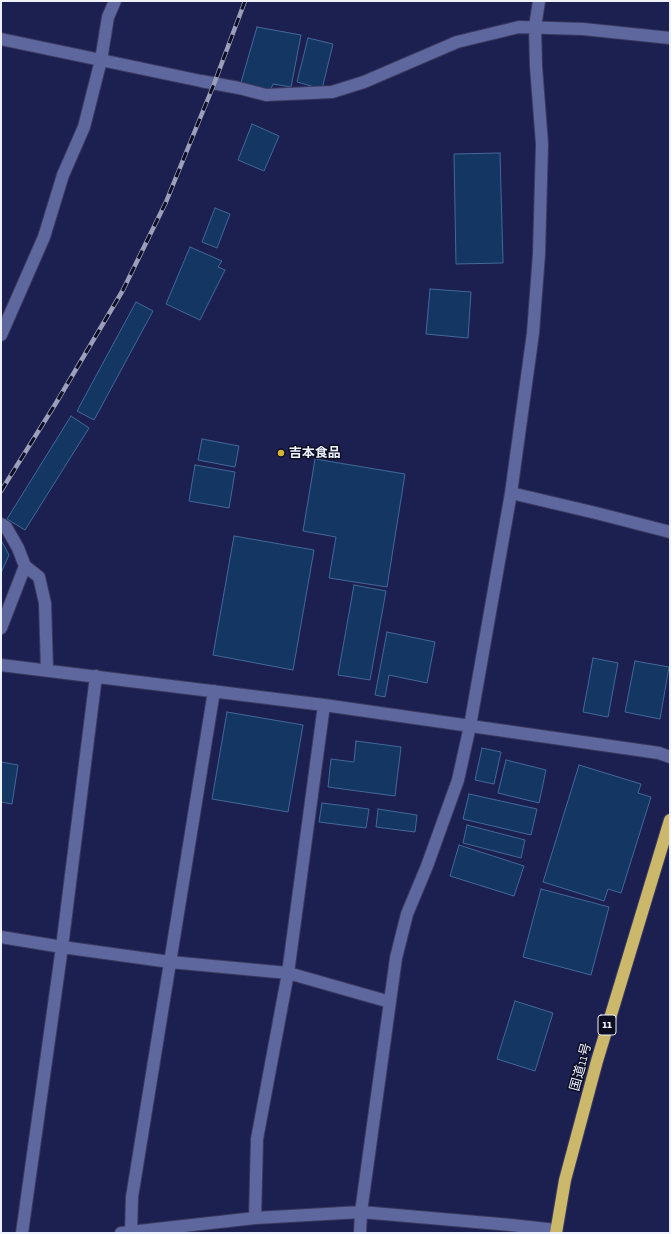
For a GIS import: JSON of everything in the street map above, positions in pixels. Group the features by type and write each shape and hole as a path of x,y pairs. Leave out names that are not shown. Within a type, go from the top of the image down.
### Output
{"highway":[{"name":"国道11号","path":"556,1231 565,1180 597,1061 665,851 670,820"}],"street":[{"path":"1,335 44,237 63,175 84,127 101,60 108,17 116,1"},
{"path":"360,1233 361,1212 396,958 407,914 427,866 458,780 470,726 511,493 533,333 539,254 542,144 536,66 535,27 539,1"},
{"path":"1,39 239,88 266,95 332,92 364,82 457,42 519,27 583,29 670,38"},
{"path":"511,493 670,532"},
{"path":"1,524 6,527 18,548 25,566 39,577 45,603 46,670"},
{"path":"1,628 25,566"},
{"path":"1,665 324,705 659,753 670,757"},
{"path":"22,1233 62,948 96,676"},
{"path":"214,692 126,1233 255,1218 361,1212 510,1225 556,1231"},
{"path":"255,1218 257,1139 288,973 324,705"},
{"path":"1,937 62,948 170,962 288,973 390,1002"}],"building":[{"path":"257,27 301,35 291,87 273,84 270,91 240,86"},
{"path":"308,38 333,44 322,89 297,82"},
{"path":"252,124 279,136 264,171 238,160"},
{"path":"500,153 503,263 456,264 454,154"},
{"path":"215,208 230,214 217,248 202,242"},
{"path":"190,247 222,261 218,267 225,270 200,320 166,304"},
{"path":"430,289 471,292 468,338 426,334"},
{"path":"136,302 153,311 94,420 77,411"},
{"path":"71,416 89,428 25,530 7,519"},
{"path":"202,439 239,446 235,467 198,460"},
{"path":"315,459 405,474 387,587 329,578 336,537 303,531"},
{"path":"195,465 235,472 229,508 189,501"},
{"path":"234,536 314,550 293,670 213,655"},
{"path":"1,540 9,555 1,573"},
{"path":"354,585 386,591 370,680 338,675"},
{"path":"387,632 435,642 427,683 389,675 385,697 375,695"},
{"path":"593,658 618,663 608,717 583,712"},
{"path":"635,661 669,667 660,719 625,712"},
{"path":"227,712 303,725 288,812 212,799"},
{"path":"356,741 401,747 395,796 328,787 331,759 354,762"},
{"path":"482,748 501,752 494,784 475,780"},
{"path":"506,760 546,770 539,803 498,793"},
{"path":"1,762 18,765 12,804 1,802"},
{"path":"579,765 641,784 638,793 651,797 621,893 608,889 604,901 543,882"},
{"path":"469,794 537,809 531,835 463,819"},
{"path":"322,803 369,809 366,828 319,822"},
{"path":"378,809 417,815 415,832 376,827"},
{"path":"467,825 525,840 521,858 463,843"},
{"path":"459,845 524,866 514,896 450,876"},
{"path":"541,889 609,907 591,975 523,957"},
{"path":"515,1001 553,1013 535,1071 497,1059"}],"railway":[{"path":"1,491 56,403 123,290 166,202 214,84 245,1"}],"place":[{"name":"吉本食品","path":"281,453"}]}
